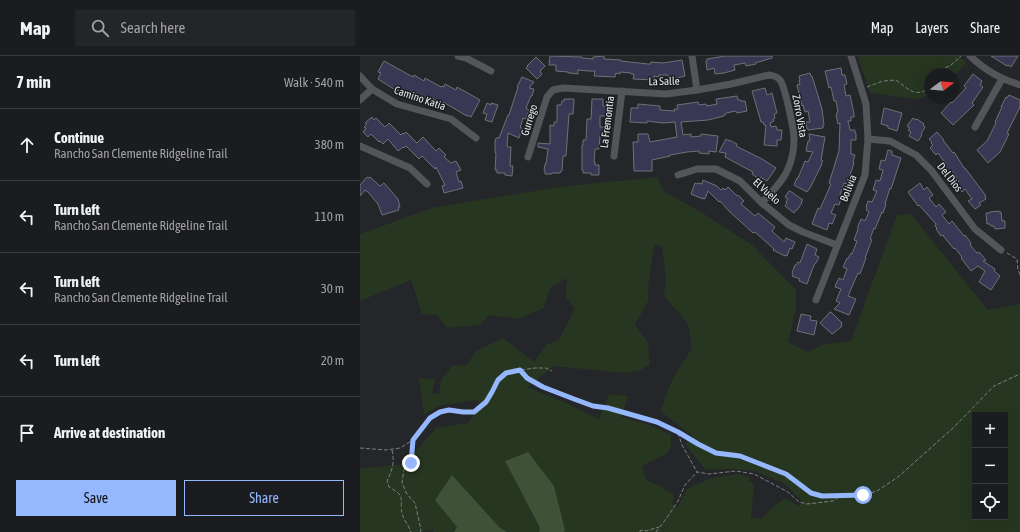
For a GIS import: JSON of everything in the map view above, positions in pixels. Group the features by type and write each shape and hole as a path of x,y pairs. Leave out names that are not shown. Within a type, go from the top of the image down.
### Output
{"street":[{"path":"458,56 466,58 491,70"},
{"path":"692,56 697,90"},
{"name":"Bolivia","path":"816,300 865,175 868,139 866,104 851,56"},
{"path":"970,56 980,66 1002,79 1020,85"},
{"name":"La Salle","path":"553,90 564,88 666,94 731,84 769,75 774,76"},
{"name":"Camino Katia","path":"360,76 372,89 397,104 451,119 476,138"},
{"name":"Zorro Vista","path":"762,202 783,179 792,156 794,138 792,123 783,87 778,77 774,76"},
{"path":"975,127 1002,79"},
{"path":"360,100 372,89"},
{"name":"Gurrego","path":"528,157 547,97 553,90"},
{"name":"La Fremontia","path":"614,156 622,92"},
{"name":"Del Dios","path":"868,139 890,141 916,155 931,170 975,229 1002,250"},
{"path":"360,146 410,168 426,184"},
{"name":"El Vuelo","path":"678,175 696,169 716,169 740,181 789,225 837,245"}],"path":[{"path":"944,68 950,66 960,56"},
{"path":"862,90 883,81 896,80 912,92 924,92"},
{"path":"1002,250 1017,259 1020,275"},
{"path":"360,448 392,450 400,448 413,440 430,418 440,412 449,410 474,412 486,402 498,380 506,373 535,368 546,368 552,371"},
{"path":"520,370 527,378 543,387 593,406 608,408 657,422 716,453 740,456 786,474 811,493 822,496 863,495 877,491 898,477 953,428 994,386 1020,374"},
{"path":"678,432 682,444 697,472"},
{"path":"413,440 411,463 404,470 402,483 407,494 415,503 421,530 420,532"},
{"path":"392,450 394,458 387,481 389,487 397,491 402,497 402,516 411,532"},
{"path":"697,472 709,474 736,471 754,474 788,492 799,502 807,504 833,501 840,496"},
{"path":"656,532 678,501 685,485 697,472"},
{"path":"640,532 642,530 646,532 660,527"}],"green space":[{"path":"858,56 960,56 966,63 960,70 960,68 924,68 924,97 918,99 870,93"},
{"path":"657,177 665,192 701,212 752,245 796,290 796,308 788,342 807,352 825,344 851,341 897,215 911,214 988,310 1020,304 1020,532 564,532 565,529 528,452 505,461 540,528 539,532 507,532 499,527 458,527 454,532 433,532 433,530 419,532 360,532 360,468 405,464 436,428 468,423 481,406 477,400 442,405 424,414 419,378 435,379 432,394 439,393 442,378 453,365 466,366 476,351 503,338 534,362 547,344 558,341 575,309 566,297 567,278 550,288 544,308 518,319 489,315 480,325 447,328 437,315 422,314 411,280 360,301 360,234 432,208 559,187","holes":["654,245 662,246 666,280 664,296 688,324 692,348 673,378 660,411 694,437 685,444 706,470 733,469 755,471 785,484 802,502 799,506 785,498 770,509 762,519 751,518 754,483 749,482 749,477 737,474 711,478 687,489 677,508 673,504 674,495 660,486 646,480 642,466 666,454 671,447 671,435 647,424 621,417 628,396 609,394 599,419 566,403 527,387 554,366 625,373 638,371 650,365 648,343 635,325 648,301 648,288"]},
{"path":"528,452 554,486 565,530 564,532 539,532 540,528 505,461"},
{"path":"452,475 499,527 507,532 454,532 457,527 435,500"}],"building":[{"path":"550,56 582,57 593,59 593,57 604,56 604,59 648,64 651,64 651,62 663,63 682,60 685,76 669,80 668,75 659,75 659,77 654,76 654,80 633,79 634,74 620,72 620,74 616,73 615,77 594,76 595,71 578,70 578,74 568,73 556,71 556,65 549,65"},
{"path":"725,56 772,56 772,58 746,66 745,63 734,65 735,70 724,73 715,74 714,68 707,70 707,59"},
{"path":"991,56 1018,56 1011,67"},
{"path":"536,57 545,66 540,71 542,74 537,79 526,68"},
{"path":"384,61 413,77 414,75 424,81 425,78 441,87 444,87 445,84 456,90 457,87 480,100 471,117 443,102 442,104 429,96 425,99 411,91 409,95 398,90 397,91 378,79 381,73 378,72"},
{"path":"841,68 842,75 845,75 847,84 844,85 846,96 850,95 854,114 854,117 851,117 851,121 848,121 850,130 855,130 856,133 856,140 851,140 851,154 855,155 847,184 844,183 840,195 842,196 839,205 835,204 831,213 836,215 832,224 829,223 827,230 812,224 818,208 820,209 831,184 829,183 839,151 840,123 838,124 836,115 838,112 836,101 834,101 831,87 829,88 825,71"},
{"path":"810,73 822,109 824,125 823,128 808,130 806,122 810,122 808,111 805,112 803,105 802,106 797,85 800,84 799,76"},
{"path":"973,74 982,81 980,85 983,87 972,103 974,105 953,125 941,113 949,104 960,104 960,94 966,88 964,86"},
{"path":"522,77 534,82 529,88 534,89 526,108 529,110 526,119 523,118 519,138 508,133 507,147 511,147 510,166 513,166 512,176 505,175 505,173 497,173 497,170 495,170 495,141 496,138 499,138 509,115 517,87"},
{"path":"765,88 767,95 772,93 777,113 774,114 774,121 770,123 771,127 776,126 777,130 782,130 781,140 777,140 777,146 764,145 766,125 761,122 752,91"},
{"path":"1009,95 1020,100 1020,107 1007,133 1009,134 1000,152 988,163 977,150 987,141 996,123 995,122 1001,107 1006,97 1007,98"},
{"path":"737,96 738,100 745,101 747,111 726,113 724,116 708,120 681,122 683,135 691,134 691,137 701,136 701,134 718,136 716,152 709,151 709,154 699,153 699,151 670,155 652,160 652,171 634,171 633,142 638,142 638,134 648,134 650,142 677,137 675,122 630,122 631,108 638,108 638,104 660,106 660,110 675,111 674,109 678,109 677,105 698,102 699,105 706,104 707,106 717,104 716,99"},
{"path":"564,99 574,99 573,114 569,114 566,156 563,156 562,171 560,173 545,174 544,171 548,149 538,147 538,143 550,144 550,125 554,126 554,122 557,122 557,105 561,105"},
{"path":"592,99 603,99 603,106 608,106 607,116 600,116 600,127 604,127 604,133 603,136 600,136 599,149 595,149 594,162 595,165 599,165 599,175 583,173 582,170 582,145 583,140 586,140 587,119 591,119"},
{"path":"487,103 491,105 491,103 498,105 492,122 485,120 487,114 483,113"},
{"path":"884,108 902,113 897,131 881,124"},
{"path":"372,117 374,120 376,118 385,127 389,123 401,135 406,132 417,143 423,137 436,151 439,148 446,155 444,157 451,163 456,161 461,170 456,172 459,182 461,181 463,188 444,193 442,186 445,185 436,167 435,169 422,156 419,159 406,146 398,151 388,139 383,144 371,134 368,137 363,132 366,128 364,127 367,124 365,123"},
{"path":"913,118 924,124 923,125 925,127 918,141 909,136 911,132 908,130 910,128 907,126"},
{"path":"937,132 953,153 954,152 964,168 986,196 986,199 979,203 981,205 975,209 968,201 972,199 965,189 962,192 956,184 959,181 952,171 949,174 947,172 942,166 946,164 938,153 936,155 930,148 933,145 929,139"},
{"path":"809,134 825,137 821,160 823,161 807,192 794,185 805,161 808,162 813,152 806,151 808,141 810,141"},
{"path":"726,139 776,168 767,181 760,177 759,179 752,174 753,172 725,157 726,153 719,152"},
{"path":"888,150 892,151 892,155 901,158 883,213 882,212 870,239 872,240 860,274 858,273 848,296 856,299 849,315 834,309 840,303 836,301 841,289 835,287 839,278 843,280 847,269 843,267 847,258 848,259 851,253 852,254 857,241 854,240 861,219 865,221 869,212 866,210 866,207 868,201 872,202 877,191 873,190 876,180 880,181 883,170 879,169 881,160 885,161"},
{"path":"367,177 370,177 380,186 384,183 398,199 400,207 398,207 399,210 382,215 378,204 368,192 365,190 360,196 360,185"},
{"path":"703,180 717,186 721,190 723,188 725,190 728,187 744,201 741,204 755,216 758,213 775,227 772,231 784,242 786,238 795,242 792,249 790,248 787,256 773,250 774,249 755,232 753,233 708,191 705,199 691,194 695,183 702,184"},
{"path":"920,183 924,190 927,187 933,195 929,198 936,207 939,204 946,212 942,215 949,224 952,221 971,243 970,245 986,260 983,261 995,269 994,271 1000,276 991,290 979,282 985,271 978,266 971,271 955,248 954,249 943,235 941,236 936,229 936,224 919,205 918,206 908,192"},
{"path":"789,191 803,200 794,213 785,206 788,199 785,197"},
{"path":"1001,212 1002,221 1005,221 1005,228 995,229 994,226 987,224 986,213"},
{"path":"807,244 817,249 815,255 819,257 814,265 807,284 792,276 792,273 795,265 798,262 800,263"},
{"path":"830,312 842,323 842,326 832,334 820,323"},
{"path":"801,314 811,316 810,320 817,321 814,335 797,331"}],"route":[{"path":"411,463 413,440 430,418 440,412 449,410 474,412 486,402 498,380 506,373 520,370 527,378 543,387 574,399 593,406 608,408 657,422 716,453 740,456 753,460 786,474 811,493 822,496 863,495"}]}
